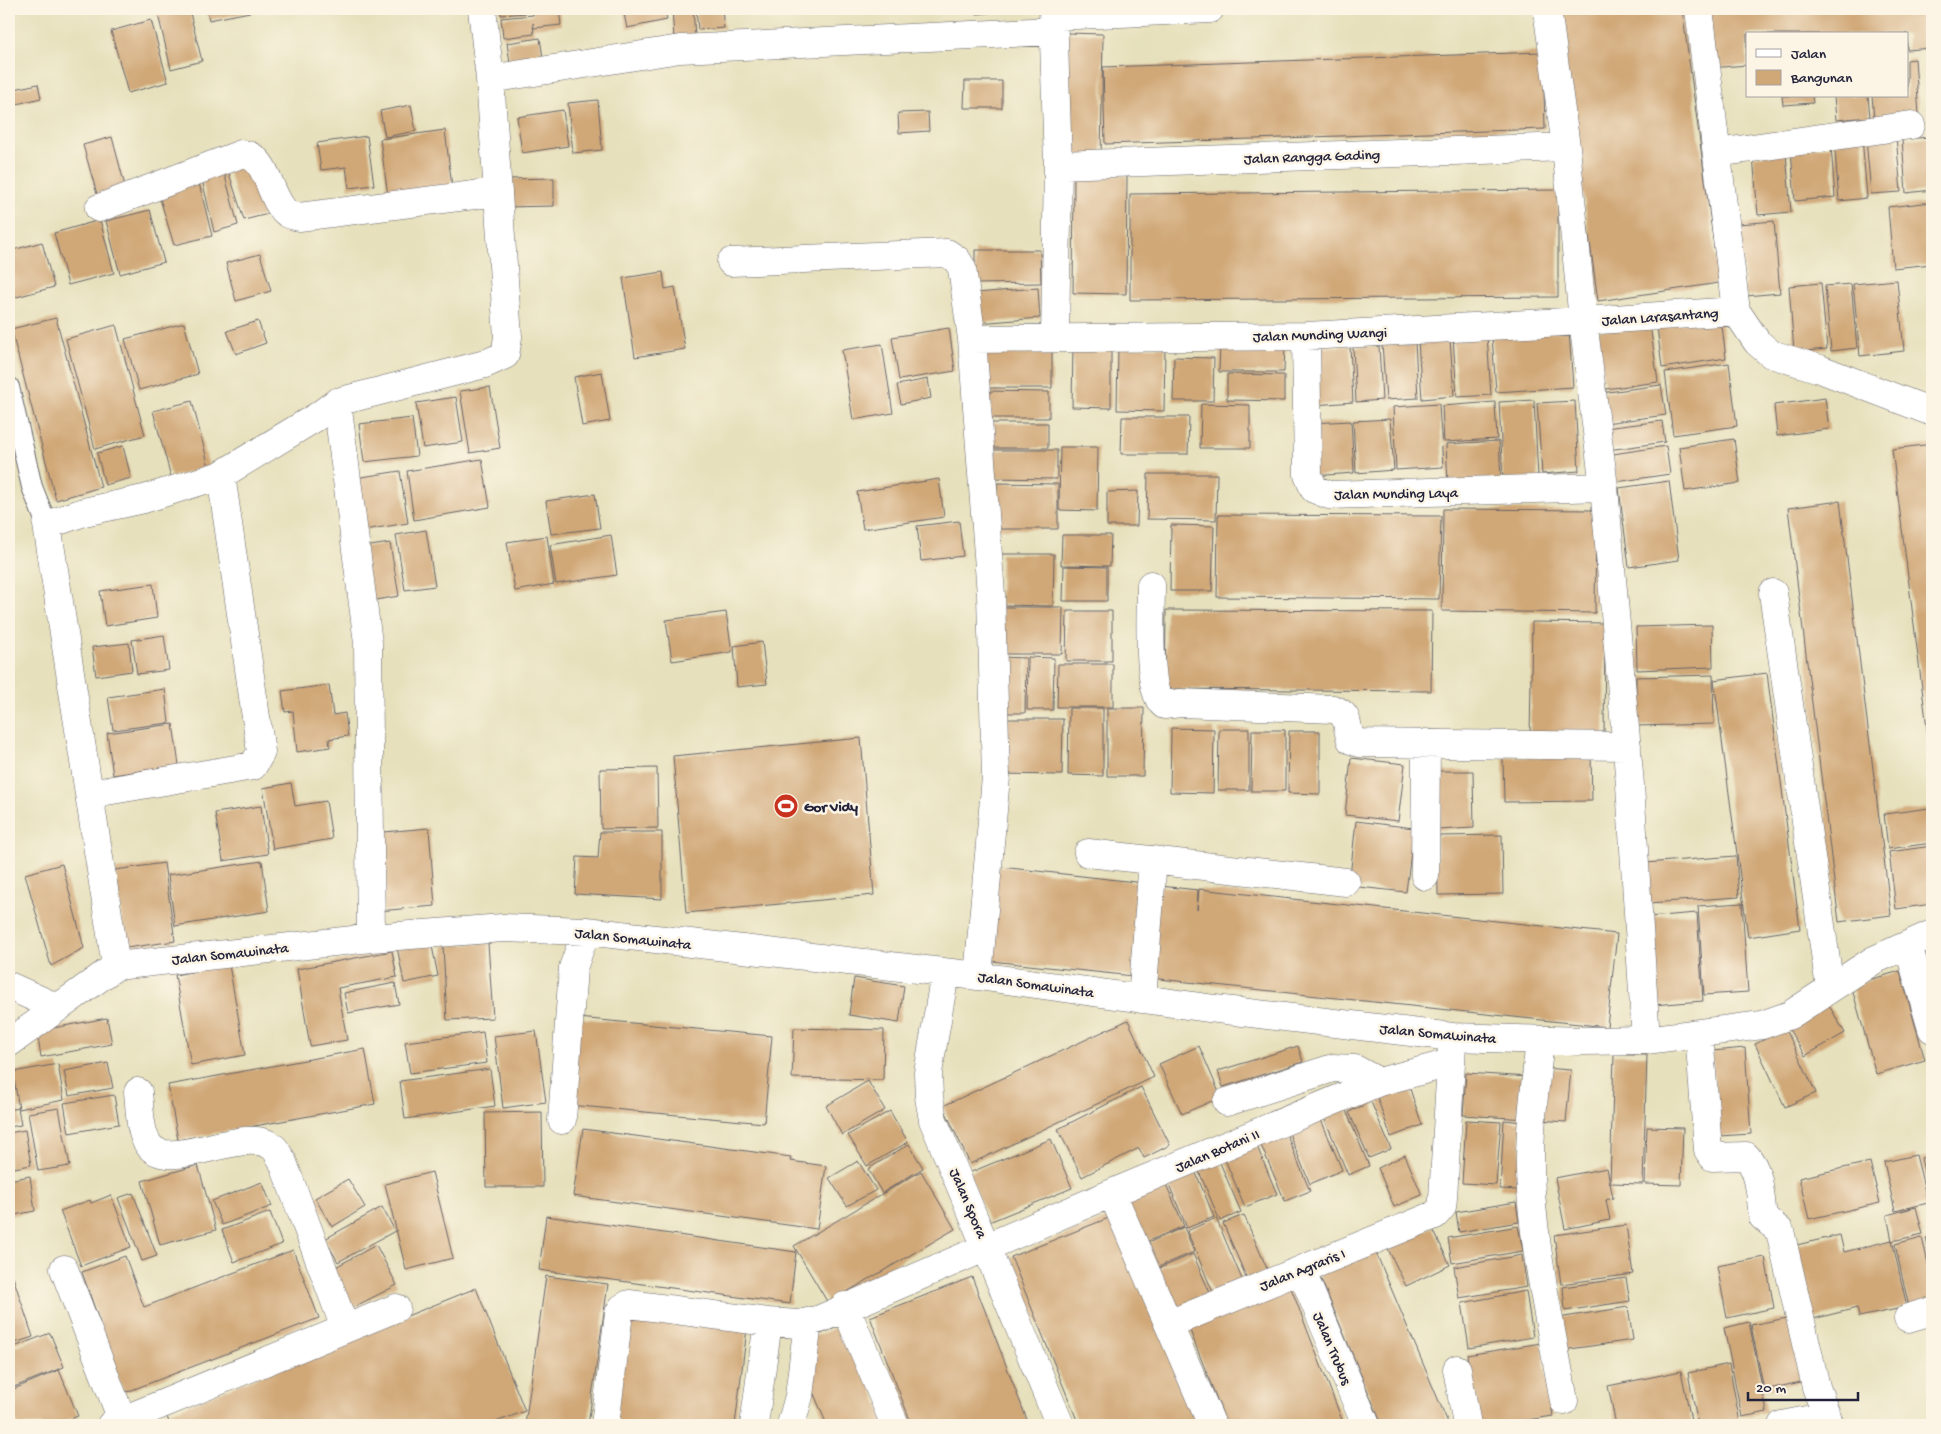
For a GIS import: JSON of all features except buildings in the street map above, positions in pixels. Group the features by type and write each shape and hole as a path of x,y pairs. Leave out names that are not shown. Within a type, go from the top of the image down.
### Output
{"street":[{"path":"9,1043 116,966 47,525 84,512 144,500 221,475 318,416 337,402 484,364 505,356 508,337 490,79 482,9"},
{"path":"490,79 680,49 1053,18 1210,9"},
{"path":"1547,9 1566,147 1583,321 1604,486 1627,746 1646,1040"},
{"path":"1699,9 1736,311 1756,342 1771,354 1820,369 1932,412"},
{"path":"1053,18 1058,165 1056,338"},
{"path":"1717,153 1911,125"},
{"name":"Jalan Rangga Gading","path":"1058,165 1566,147"},
{"path":"99,208 240,154 250,154 257,160 282,206 288,214 299,217 498,192"},
{"path":"731,262 947,252 957,260 962,268 972,339 992,595 996,777 978,976"},
{"name":"Jalan Larasantang","path":"1583,321 1736,311"},
{"name":"Jalan Munding Wangi","path":"972,339 1306,336 1583,321"},
{"name":"Jalan Munding Laya","path":"1306,336 1308,474 1314,489 1329,495 1604,486"},
{"path":"337,402 368,643 371,938"},
{"path":"89,794 253,766 261,752 221,475"},
{"path":"1151,586 1152,675 1159,701 1164,705 1180,703 1333,709 1340,711 1347,718 1348,733 1351,740 1359,743 1627,746"},
{"path":"1773,593 1830,988"},
{"path":"1425,876 1426,743"},
{"path":"1088,853 1346,882"},
{"path":"1142,999 1153,860"},
{"name":"Jalan Somawinata","path":"116,966 371,938 503,928 586,931 978,976 1142,999 1452,1050 1540,1040 1646,1040 1762,1025 1790,1015 1874,960 1932,934"},
{"path":"562,1120 573,968 586,931"},
{"path":"1908,945 1932,1029"},
{"name":"Jalan Spora","path":"945,973 928,1073 929,1097 933,1120 1060,1425"},
{"path":"9,986 58,1008"},
{"path":"1699,1033 1708,1150 1713,1158 1746,1156 1752,1163 1757,1176 1764,1218 1780,1231 1816,1387 1828,1420 1782,1425"},
{"path":"1540,1040 1532,1129 1531,1190 1538,1250 1564,1401"},
{"name":"Jalan Botani II","path":"605,1425 618,1313 624,1306 629,1304 768,1322 799,1324 808,1322 1452,1050"},
{"name":"Jalan Agraris I","path":"1169,1324 1435,1215 1442,1207 1443,1198 1452,1050"},
{"path":"1227,1102 1334,1068 1355,1069 1379,1082"},
{"path":"138,1092 144,1135 149,1146 159,1153 173,1154 258,1141 274,1147 282,1160 345,1328"},
{"path":"1112,1193 1212,1425"},
{"path":"64,1269 116,1423 396,1308"},
{"name":"Jalan Trubus","path":"1301,1270 1366,1425"},
{"path":"845,1306 895,1425"},
{"path":"754,1425 768,1322"},
{"path":"791,1425 799,1396 808,1322"},
{"path":"1457,1369 1467,1425"}],"lane":[{"path":"9,387 32,487 47,525"}],"place":[{"name":"Gor Vidy","path":"786,806"}]}
